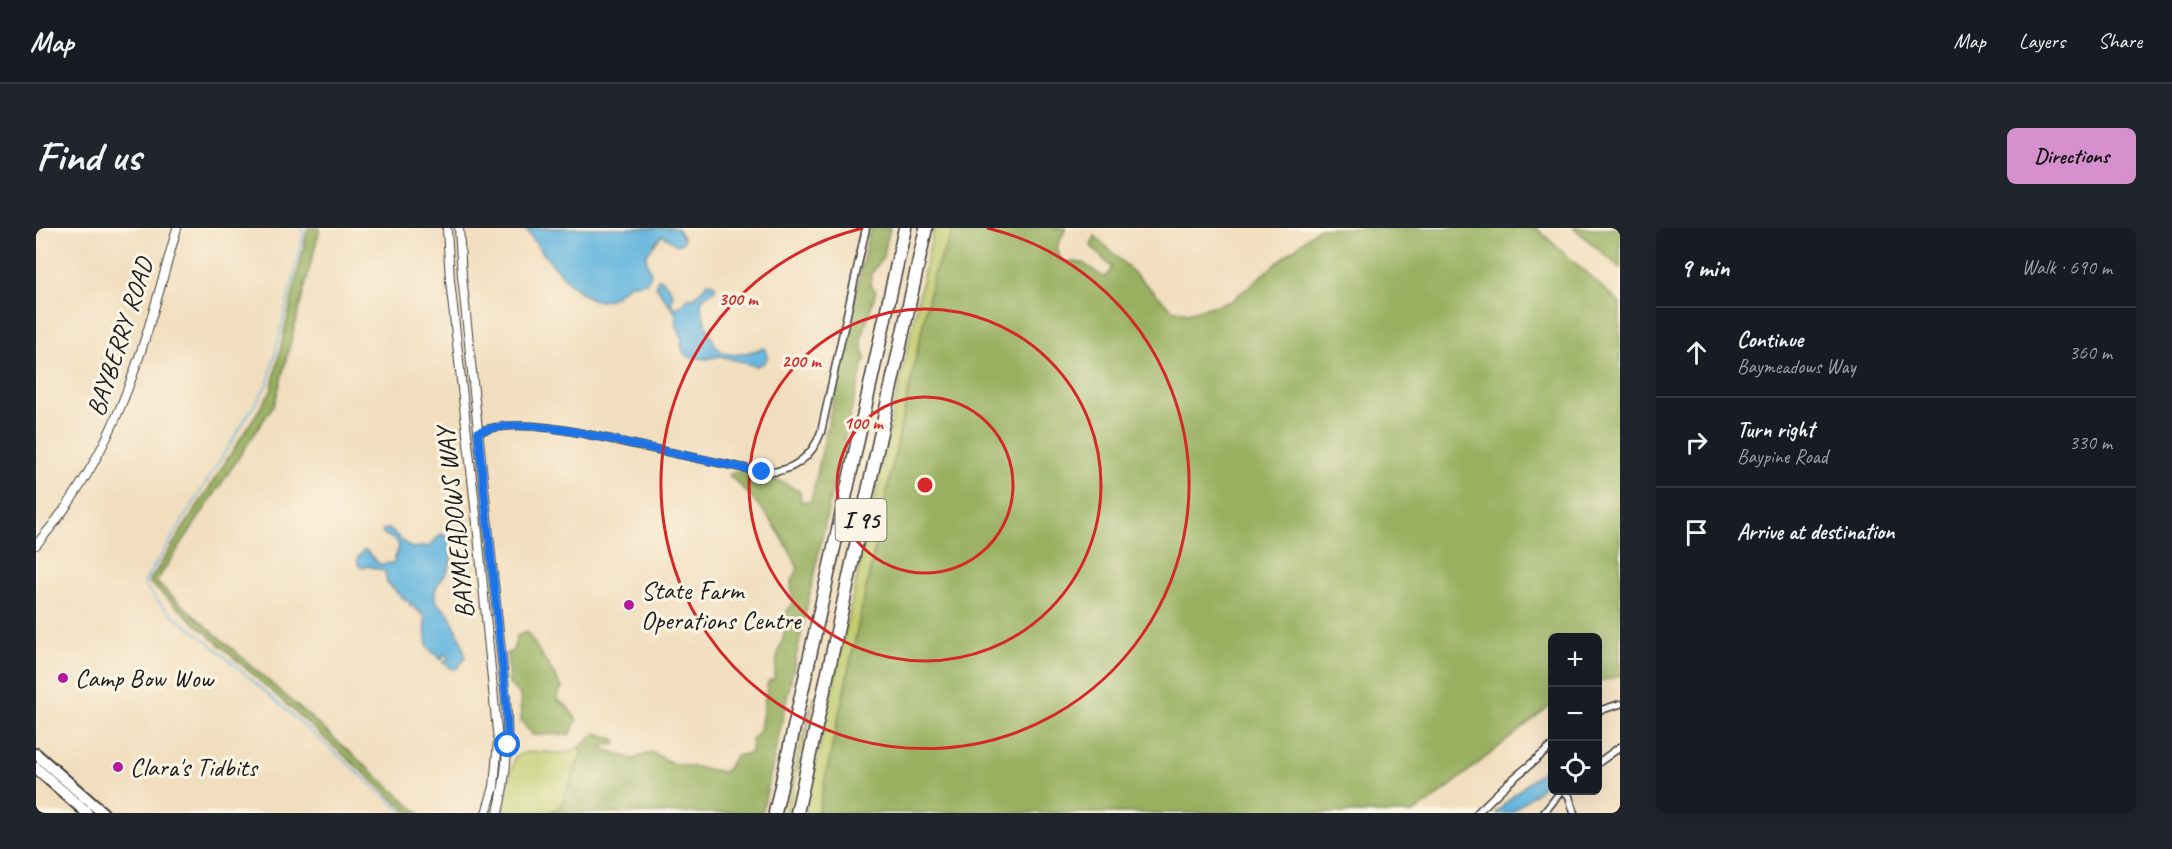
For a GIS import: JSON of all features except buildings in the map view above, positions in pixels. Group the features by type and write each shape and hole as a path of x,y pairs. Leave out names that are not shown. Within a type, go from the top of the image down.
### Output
{"highway":[{"name":"I 95","path":"776,813 905,228"},
{"name":"I 95","path":"797,813 926,228"}],"main road":[{"path":"36,754 103,813"},
{"path":"36,768 87,813"}],"street":[{"name":"BAYBERRY ROAD","path":"36,545 77,490 121,410 134,375 177,228"},
{"name":"BAYMEADOWS WAY","path":"447,228 450,280 498,741 494,787 486,813"},
{"name":"BAYMEADOWS WAY","path":"459,228 509,740 508,760 498,813"},
{"path":"478,432 507,426 540,427 603,437 762,472 776,472 796,465 814,447 820,432 866,228"},
{"path":"1602,710 1620,704"},
{"path":"1602,760 1620,747"},
{"path":"1477,813 1548,749"},
{"path":"1544,813 1559,795"},
{"path":"1568,795 1574,813"}],"green space":[{"path":"308,228 320,228 275,403 156,582 419,813 409,813 149,582 271,391"},
{"path":"870,228 890,228 883,257 872,273 870,285 876,291 861,340 865,359 844,439 847,450 835,478 762,813 549,813 560,807 582,753 579,747 596,733 615,739 616,744 603,746 603,749 633,759 651,752 672,763 725,772 735,756 751,753 752,740 760,729 768,681 774,679 778,653 784,636 784,616 793,603 791,583 798,569 785,542 769,518 729,475 735,471 782,482 800,492 801,501 811,502"},
{"path":"934,228 955,228 934,273 818,813 805,813"},
{"path":"955,228 1066,228 1057,247 1061,261 1083,263 1105,278 1112,268 1091,246 1095,236 1172,309 1187,313 1231,301 1319,228 1536,228 1620,303 1620,676 1602,681 1602,633 1548,633 1548,707 1438,796 1413,813 818,813 934,273"},
{"path":"1574,228 1620,228 1620,268"},
{"path":"527,632 562,687 557,696 558,701 566,705 577,720 570,734 533,735 521,721 520,695 509,684 507,653 513,651 517,636"},
{"path":"815,695 789,813 784,813 794,767"},
{"path":"579,747 582,752 560,807 549,813 502,813 514,758 530,752 564,753"}],"water":[{"path":"525,228 677,228 684,239 677,245 662,235 646,255 651,274 647,280 643,283 629,284 614,297 602,301 581,293 570,283 548,260"},
{"path":"658,279 661,279 671,290 673,296 671,304 676,308 690,297 693,299 709,282 716,286 714,291 702,299 701,304 714,342 721,351 731,354 743,354 764,348 768,356 764,363 756,366 720,356 706,359 688,357 681,345 682,337 676,324 676,314 657,288"},
{"path":"388,529 412,548 430,546 441,534 449,537 451,563 436,587 435,595 438,604 449,614 464,649 465,659 457,668 452,669 444,662 448,659 447,655 443,655 442,660 427,647 424,614 415,610 414,605 410,606 410,601 405,601 405,597 400,597 400,593 396,593 395,588 387,584 385,571 368,566 363,568 358,565 358,557 364,550 379,564 393,563 399,547 397,541 382,533 383,530"},
{"path":"1548,766 1548,782 1511,813 1496,813"}],"waterway":[{"path":"301,228 304,233 268,383 144,583 155,599 171,614 205,639 404,813"}],"place":[{"name":"State Farm Operations Centre","path":"629,605"},
{"name":"Camp Bow Wow","path":"63,678"},
{"name":"Clara's Tidbits","path":"118,767"}],"route":[{"path":"508,745 506,699 478,432 507,426 560,429 762,472"}]}
